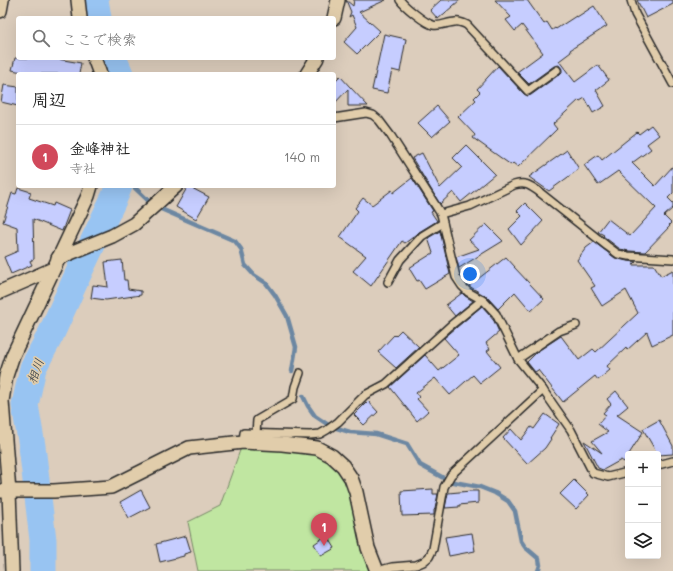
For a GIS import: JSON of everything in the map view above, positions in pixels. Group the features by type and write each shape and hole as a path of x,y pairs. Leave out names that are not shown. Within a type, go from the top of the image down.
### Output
{"street":[{"path":"0,11 2,0"},
{"path":"78,0 80,16"},
{"path":"334,16 338,0"},
{"path":"95,60 99,72"},
{"path":"308,72 316,60"},
{"path":"12,571 10,491 2,401 6,376 13,355 60,260 90,188"},
{"path":"0,292 60,260 134,224 174,188"},
{"path":"10,491 54,491 111,487 148,470 189,448 243,442 317,448 332,456 343,466 351,478 356,492 368,548 377,571"}],"lane":[{"path":"400,0 416,15 433,26 457,21 467,25 528,91 557,70"},
{"path":"631,0 634,14 673,84"},
{"path":"336,118 366,113 373,115 379,120 391,136 441,214 456,277 462,286 468,292 482,300 496,314 518,359 572,430 593,473 608,477 625,473"},
{"path":"441,214 470,206 514,185 522,183 529,185 538,191 618,254 673,259"},
{"path":"388,282 400,260 422,236 443,223"},
{"path":"243,442 244,432 310,435 320,434 327,430 338,422 365,395 386,384 450,326 482,300"},
{"path":"518,359 558,331 576,325"},
{"path":"256,433 257,420 293,399 300,373"},
{"path":"377,571 392,567 416,565 429,557 433,549 444,487 451,475 543,390"},
{"path":"661,464 673,461"}],"green space":[{"path":"243,442 309,447 343,466 376,571 198,571 188,522 220,506"}],"building":[{"path":"346,0 353,6 354,0 386,0 359,12 380,31 357,54 344,42 357,27 352,15 349,17 351,12"},
{"path":"441,0 460,0 438,19 430,10"},
{"path":"495,0 527,0 544,24 547,22 552,30 594,6 607,26 570,50 571,52 559,61 575,82 598,65 609,80 596,90 605,106 593,113 585,98 580,101 579,100 553,124 557,129 518,167 513,163 511,165 473,138 475,135 458,117 476,100 474,98 480,92 477,89 498,66 524,94 528,96 560,74 562,69 559,65 554,66 529,84 517,72 543,53 522,25 515,31 506,20 511,17"},
{"path":"637,0 673,0 673,4 646,18"},
{"path":"384,34 406,39 400,72 392,70 387,93 372,90"},
{"path":"15,58 16,60 64,60 81,63 79,72 22,72 12,70"},
{"path":"340,76 368,106 348,106 348,89 336,102 336,80"},
{"path":"4,85 16,87 16,106 1,102"},
{"path":"437,106 450,121 432,137 418,123"},
{"path":"651,125 659,135 647,144 651,149 632,163 655,186 673,166 673,193 668,198 673,203 673,208 664,216 671,223 669,225 670,226 645,252 629,251 620,249 603,236 604,235 598,232 608,219 630,236 656,208 618,171 598,185 584,165 598,155 602,160 637,132 639,134"},
{"path":"466,145 495,174 461,202 453,192 440,204 412,158 422,153 440,188 462,167 453,158"},
{"path":"567,150 579,169 549,191 529,177"},
{"path":"412,178 433,211 431,212 437,221 405,243 402,241 371,286 353,271 366,256 340,237 358,211 355,208 363,198 372,205 392,190 393,193"},
{"path":"18,188 31,192 29,198 53,206 54,203 70,210 62,231 33,219 34,259 30,261 32,265 11,274 4,257 18,251 17,227 3,222 12,193 16,194"},
{"path":"187,188 192,188 209,197 196,219 176,207"},
{"path":"525,203 543,221 521,245 509,229 522,216 517,211"},
{"path":"486,224 503,241 459,268 456,257 479,249 469,240"},
{"path":"440,231 450,274 425,289 419,280 417,281 409,268 433,253 428,238"},
{"path":"594,242 615,258 636,262 633,265 654,265 661,276 673,270 673,335 652,345 647,332 627,350 626,348 607,366 610,370 598,380 595,376 563,402 538,370 535,372 527,362 538,351 561,336 579,360 593,349 596,352 638,313 626,290 602,306 591,288 595,286 577,260 586,248"},
{"path":"506,257 544,299 531,311 515,292 498,309 487,297 469,286"},
{"path":"122,260 124,280 127,280 128,289 141,291 141,295 106,300 91,298 93,285 108,287 105,262"},
{"path":"462,293 473,301 455,316 446,305"},
{"path":"482,306 491,316 499,332 486,343 490,349 487,351 500,367 480,383 473,375 450,395 435,378 416,393 419,397 417,399 428,411 417,421 390,387 425,355 439,371 459,355 444,338"},
{"path":"401,330 419,347 396,368 378,352 394,335 395,336"},
{"path":"616,391 628,406 617,415 643,432 631,451 625,451 624,462 621,460 603,470 598,468 584,441 602,453 592,441 608,432 598,424 606,415 603,413 611,404 607,399"},
{"path":"368,401 378,412 364,425 354,415"},
{"path":"545,414 559,424 545,448 527,464 503,438 511,429 521,440 531,427 534,429"},
{"path":"659,420 673,446 673,454 661,455 661,451 656,451 643,429"},
{"path":"574,480 589,495 576,509 560,494"},
{"path":"433,489 433,494 438,494 434,515 402,516 401,491"},
{"path":"141,490 150,507 129,518 120,502"},
{"path":"478,491 478,503 445,508 448,493"},
{"path":"472,533 475,551 449,556 445,537"},
{"path":"327,535 335,548 321,556 314,544"},
{"path":"186,536 191,552 184,554 184,556 160,562 156,544"}],"waterway":[{"name":"相川","path":"95,0 98,16"},
{"name":"相川","path":"114,60 119,72"},
{"name":"相川","path":"43,571 43,540 32,446 25,405 33,368 51,334 118,188"},
{"path":"135,188 154,206 235,241 241,249 245,265 254,275 266,283 287,316 296,347 292,371"},
{"path":"303,396 315,416 330,426 350,432 376,434 407,444 420,465 449,481 480,487 495,493 508,501 515,511 521,541 525,547 539,559 540,565 538,571"}],"place":[{"name":"金峰神社","path":"324,546"}]}
